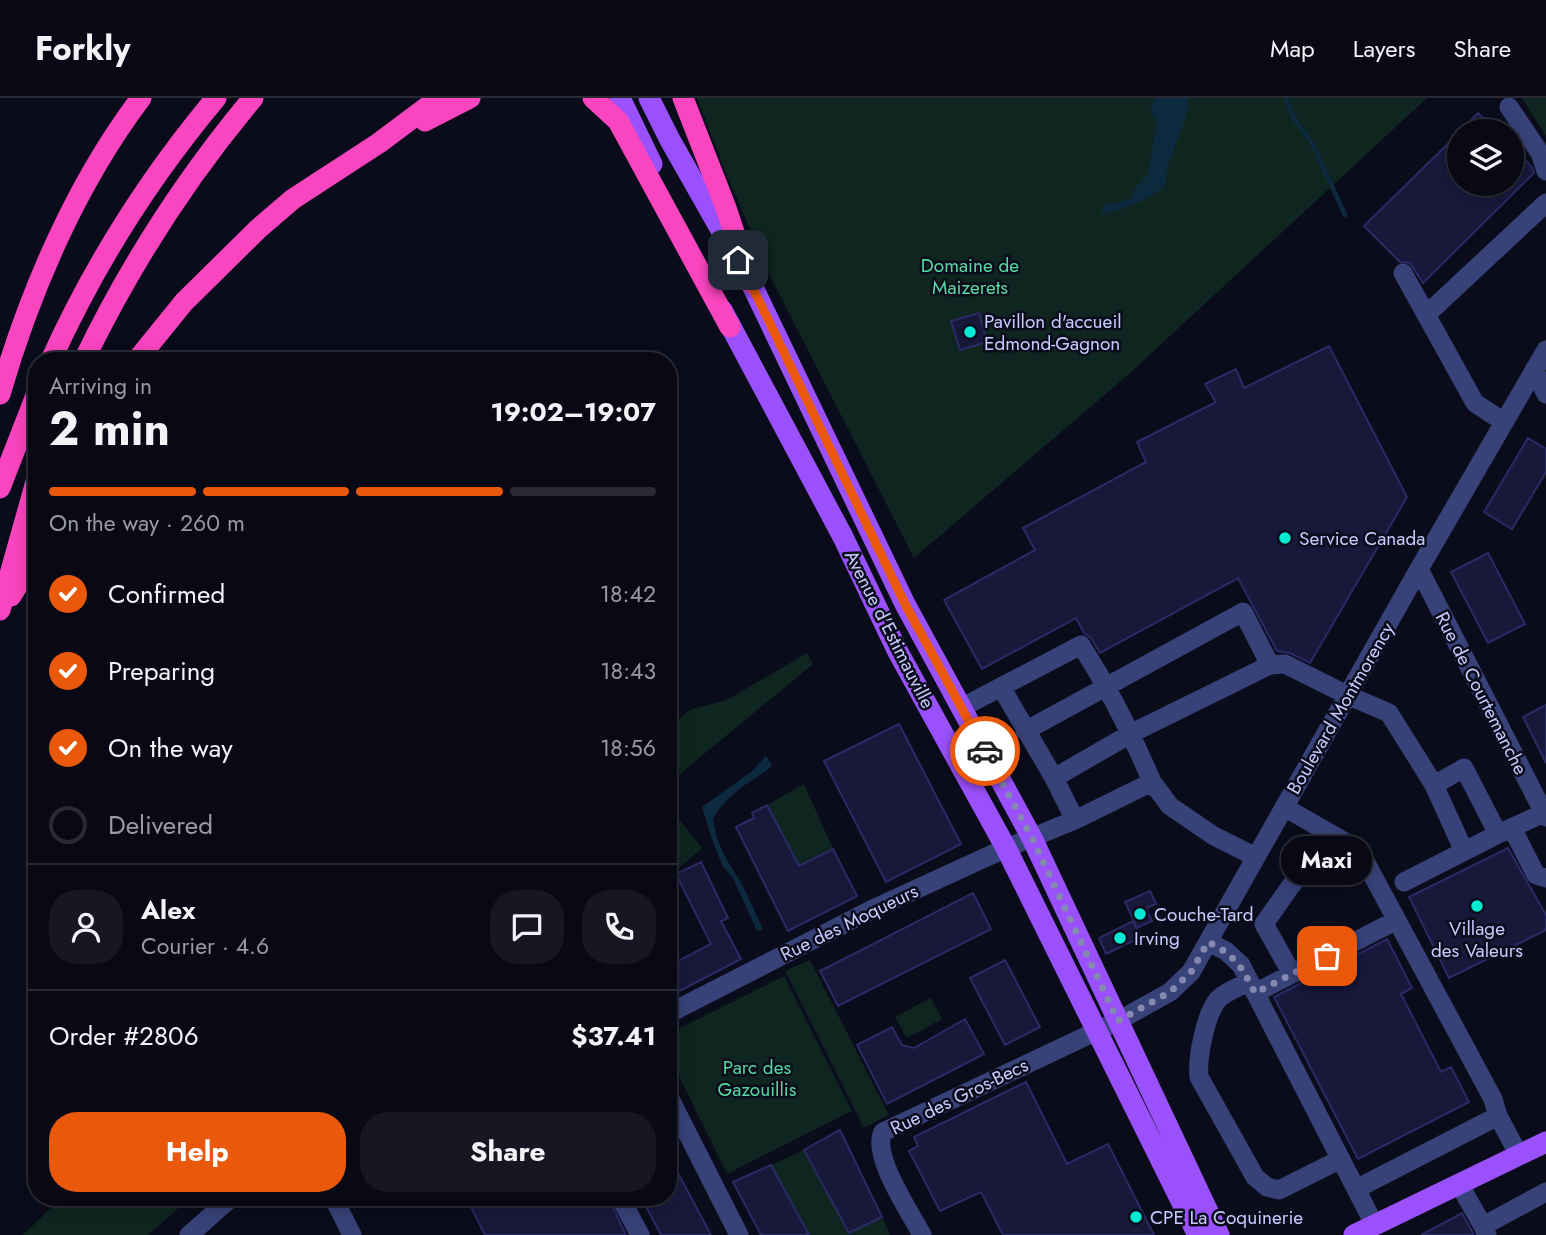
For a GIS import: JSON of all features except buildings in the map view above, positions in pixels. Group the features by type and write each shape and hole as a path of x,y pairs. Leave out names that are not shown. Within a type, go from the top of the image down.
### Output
{"highway":[{"path":"0,394 38,282 87,183 141,98"},
{"path":"55,352 100,262 134,208 165,162 216,98"},
{"path":"88,352 120,289 162,223 207,157 253,98"},
{"path":"143,352 184,302 258,229 293,199 379,143 439,98"},
{"path":"379,143 470,98"},
{"path":"593,98 618,121 730,327"},
{"path":"683,98 726,208 751,284"},
{"path":"0,488 28,416"},
{"path":"0,611 28,510"},
{"path":"0,611 28,568"}],"main road":[{"name":"Avenue d'Estimauville","path":"620,98 730,327 843,537 898,652 1108,1025 1219,1235"},
{"name":"Avenue d'Estimauville","path":"649,98 670,141 751,284 905,604 1032,838 1108,1025 1199,1235"},
{"path":"1354,1235 1382,1227 1459,1184 1546,1142"}],"street":[{"path":"1509,107 1540,153 1546,171"},
{"path":"1426,315 1541,215"},
{"path":"1403,273 1475,403 1504,422"},
{"name":"Boulevard Montmorency","path":"1108,1025 1170,992 1191,972 1546,350"},
{"path":"1534,370 1546,394"},
{"name":"Rue de Courtemanche","path":"1419,569 1545,815"},
{"path":"1025,731 1243,612 1270,665"},
{"path":"961,708 1081,645 1132,733 1152,782 1170,806 1214,836 1256,857"},
{"path":"1054,778 1132,733 1270,665 1285,664 1389,713 1434,785 1464,851"},
{"path":"1001,687 1075,820"},
{"path":"1434,785 1464,768 1536,875 1546,878"},
{"name":"Rue des Moqueurs","path":"677,1009 871,910 1006,848 1075,820 1152,782"},
{"path":"1284,807 1359,850 1493,1099 1498,1115 1519,1155"},
{"path":"1404,882 1505,831 1545,815"},
{"path":"1292,974 1264,924 1290,887 1333,835"},
{"path":"1340,1159 1279,1190 1267,1187 1255,1177 1199,1077 1198,1067 1207,1023 1217,1000 1292,974 1397,920"},
{"path":"1208,942 1226,951 1241,965 1356,1189 1382,1227"},
{"name":"Rue des Gros-Becs","path":"922,1235 883,1159 880,1146 883,1132 1108,1025"},
{"path":"677,1113 739,1235"},
{"path":"1356,1189 1498,1115"},
{"path":"1459,1184 1485,1230 1546,1192"},
{"path":"189,1235 222,1206"},
{"path":"338,1206 352,1235"},
{"path":"625,1206 640,1235"}],"green space":[{"name":"Domaine de Maizerets","path":"697,98 1427,98 1129,374 914,558 771,278"},
{"path":"1522,98 1546,98 1546,136"},
{"path":"807,653 813,664 677,776 677,721 689,710 727,700"},
{"path":"804,784 833,849 810,861 807,882 767,805"},
{"path":"677,816 702,848 677,870"},
{"path":"810,960 889,1115 864,1128 785,971"},
{"name":"Parc des Gazouillis","path":"784,976 852,1111 727,1174 677,1072 678,1029"},
{"path":"931,998 942,1019 907,1038 895,1017"},
{"path":"804,1150 849,1233 882,1217 890,1235 809,1235 771,1165"},
{"path":"53,1206 181,1206 148,1235 23,1235"}],"water":[{"path":"1154,98 1189,98 1165,183 1146,198 1102,214 1106,205 1132,199 1134,189 1148,175 1157,121 1151,112"},
{"path":"766,756 772,765 730,797 713,820 717,838 763,929 757,931 733,878 723,867 702,807 752,771"}],"waterway":[{"path":"1286,98 1294,119 1312,143 1345,215"}],"way so far":[{"path":"985,751 1032,838 1118,1021 1170,992 1191,972 1208,942 1226,951 1241,965 1255,993 1327,956"}],"place":[{"name":"Pavillon d'accueil Edmond-Gagnon","path":"970,332"},
{"name":"Service Canada","path":"1285,538"},
{"name":"Village des Valeurs","path":"1477,906"},
{"name":"Couche-Tard","path":"1140,914"},
{"name":"Irving","path":"1120,938"},
{"name":"Maxi","path":"1327,956"},
{"name":"CPE La Coquinerie","path":"1136,1217"}],"route":[{"path":"738,260 905,604 985,751"}]}
